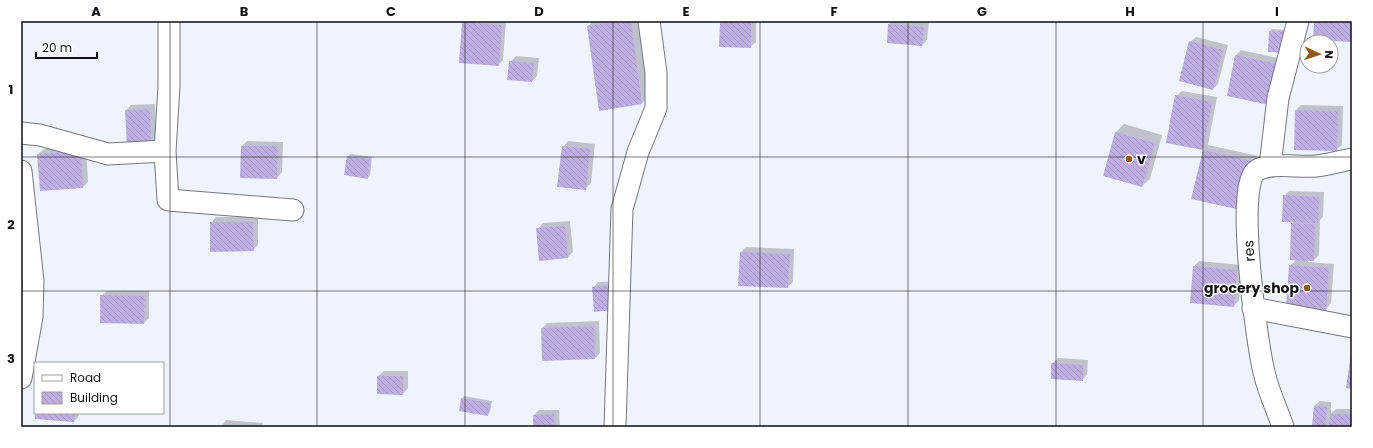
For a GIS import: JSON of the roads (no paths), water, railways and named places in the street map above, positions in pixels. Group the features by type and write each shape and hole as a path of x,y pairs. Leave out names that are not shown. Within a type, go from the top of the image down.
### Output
{"street":[{"path":"169,21 169,86 166,151 168,200 293,210"},
{"path":"615,427 622,209 638,152 656,108 656,73 649,21"},
{"path":"1270,166 1278,98 1298,21"},
{"path":"21,133 40,135 108,154 166,151"},
{"name":"res","path":"1283,427 1264,374 1253,308 1248,238 1248,193 1251,178 1256,171 1270,166 1315,166 1352,159"},
{"path":"21,171 33,280 32,317 21,378"},
{"path":"1253,308 1352,326"}],"place":[{"name":"v","path":"1129,159"},
{"name":"grocery shop","path":"1307,288"}]}
